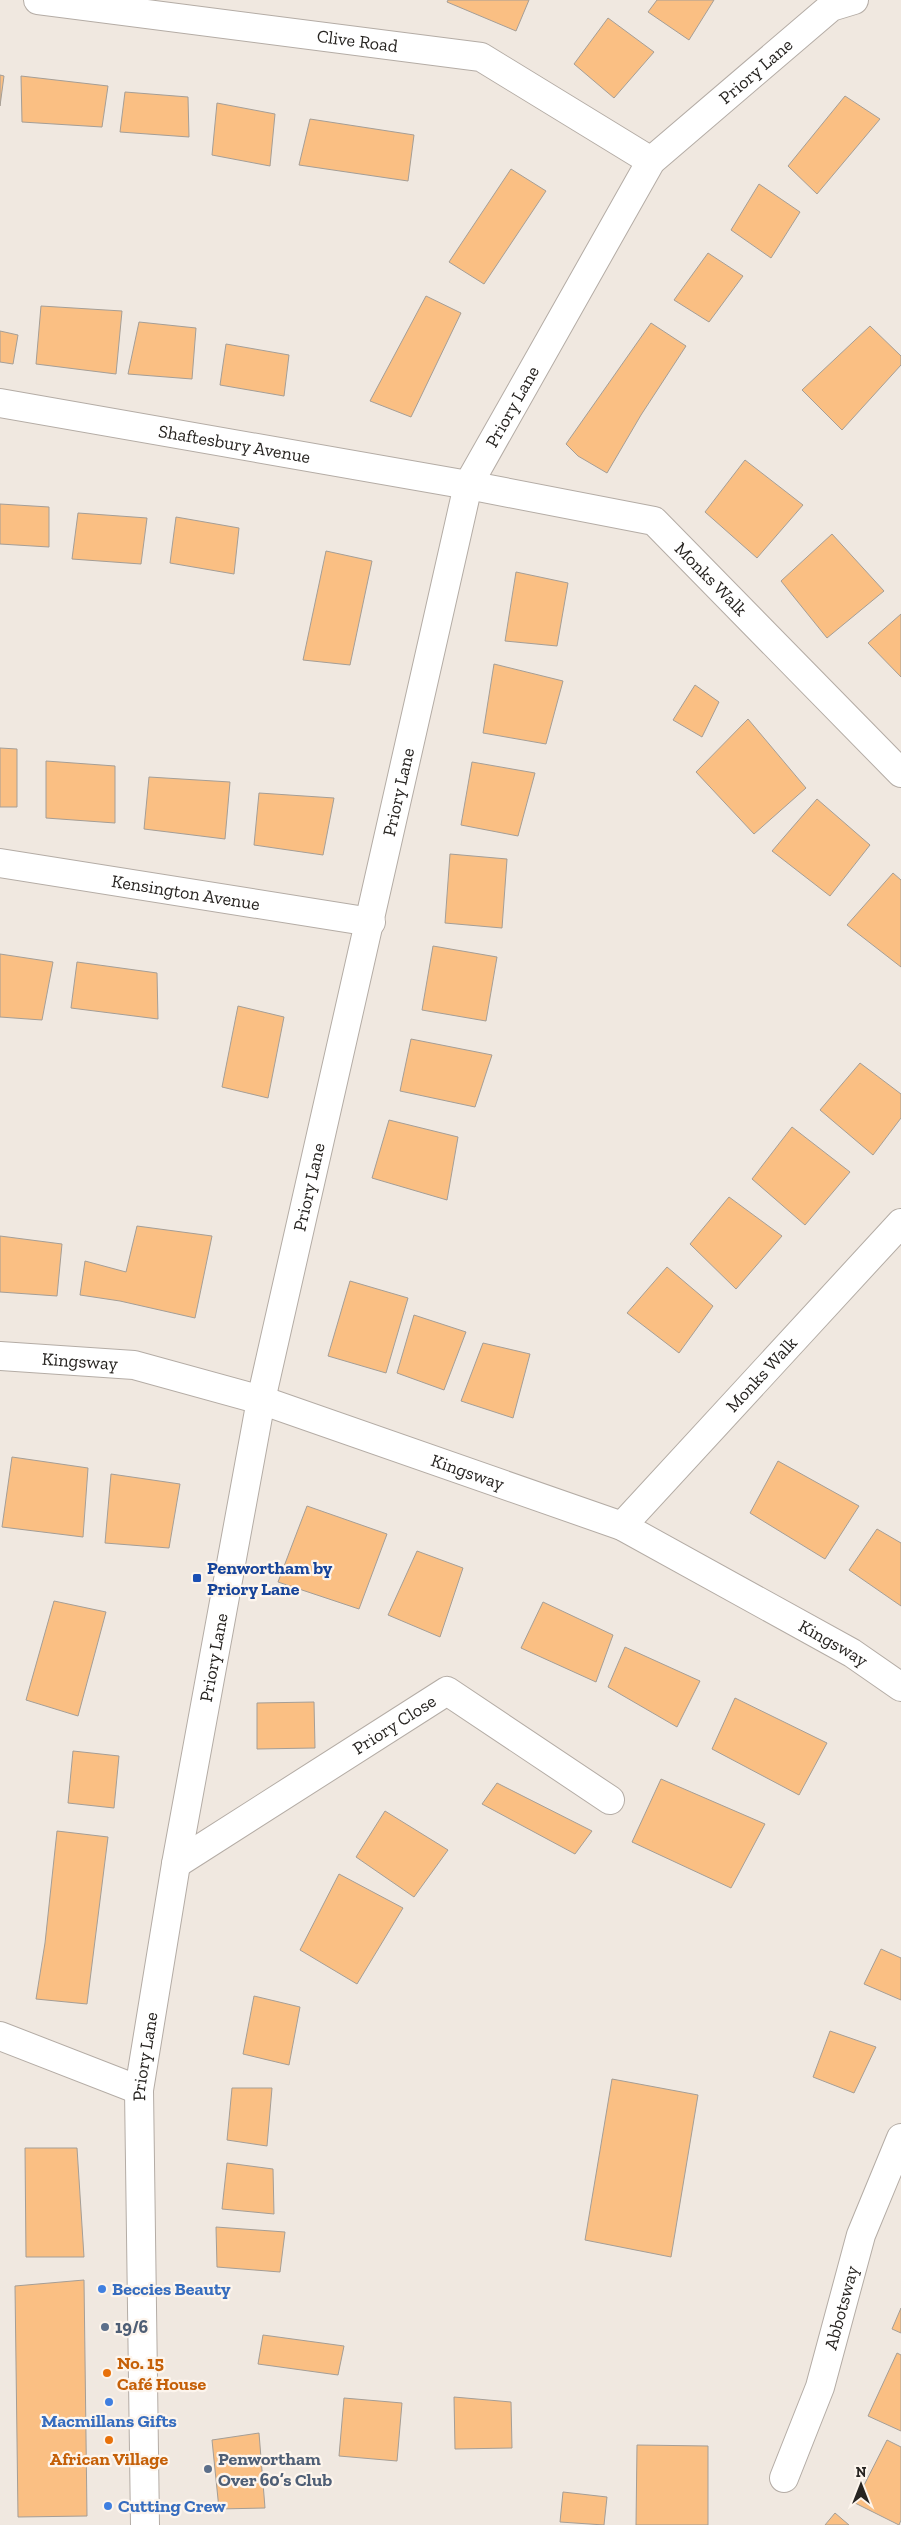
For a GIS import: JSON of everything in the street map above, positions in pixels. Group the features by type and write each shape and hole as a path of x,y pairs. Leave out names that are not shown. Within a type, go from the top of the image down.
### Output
{"street":[{"name":"Clive Road","path":"38,0 82,3 481,57 651,160"},
{"name":"Priory Lane","path":"145,2525 139,2090 176,1864 261,1400 371,922 468,485 651,160 832,7 854,0"},
{"name":"Shaftesbury Avenue","path":"0,403 468,485"},
{"name":"Monks Walk","path":"468,485 654,521 901,774"},
{"name":"Kensington Avenue","path":"0,864 371,922"},
{"name":"Monks Walk","path":"622,1526 901,1223"},
{"name":"Kingsway","path":"0,1356 134,1365 261,1400 622,1526 852,1653 901,1687"},
{"name":"Priory Close","path":"176,1864 447,1690 610,1800"},
{"path":"0,2036 139,2090"},
{"name":"Abbotsway","path":"784,2478 820,2387 861,2235 901,2138"}],"building":[{"path":"448,0 529,0 516,31 447,2"},
{"path":"657,0 714,0 689,40 648,12"},
{"path":"608,18 654,52 614,98 574,64"},
{"path":"0,75 4,76 0,106"},
{"path":"21,76 108,86 102,127 22,122"},
{"path":"125,92 188,97 189,137 120,132"},
{"path":"845,96 880,119 817,194 788,166"},
{"path":"217,103 275,114 270,166 212,155"},
{"path":"310,119 414,135 408,181 299,165"},
{"path":"511,169 546,191 484,284 449,262"},
{"path":"759,184 800,212 771,258 731,230"},
{"path":"708,253 743,276 709,322 674,300"},
{"path":"426,296 461,313 411,417 370,401"},
{"path":"41,306 122,311 116,374 36,364"},
{"path":"139,322 196,328 192,379 128,374"},
{"path":"651,323 686,346 641,415 607,473 578,456 566,444"},
{"path":"870,326 901,356 901,365 842,430 802,390"},
{"path":"0,331 18,335 13,364 0,362"},
{"path":"226,344 289,355 284,396 220,385"},
{"path":"745,460 803,505 757,558 705,512"},
{"path":"0,504 49,507 49,547 0,544"},
{"path":"78,513 147,518 141,564 72,559"},
{"path":"176,517 239,528 234,574 170,563"},
{"path":"832,534 884,591 827,638 781,581"},
{"path":"326,551 372,561 350,665 303,660"},
{"path":"516,572 568,583 557,646 505,641"},
{"path":"901,614 901,677 868,643"},
{"path":"494,664 563,681 546,744 483,733"},
{"path":"695,685 719,702 702,737 673,720"},
{"path":"748,719 806,788 754,834 696,772"},
{"path":"0,748 17,749 17,807 0,807"},
{"path":"46,761 115,766 115,823 46,818"},
{"path":"472,762 535,773 518,836 461,825"},
{"path":"149,777 230,782 225,839 144,829"},
{"path":"259,793 334,798 323,855 254,845"},
{"path":"817,799 870,845 830,896 772,851"},
{"path":"450,854 507,859 502,928 445,923"},
{"path":"893,873 901,880 901,967 847,925"},
{"path":"433,946 497,957 486,1021 422,1010"},
{"path":"0,954 53,962 42,1020 0,1017"},
{"path":"77,962 157,973 158,1019 71,1008"},
{"path":"238,1006 284,1017 268,1098 222,1087"},
{"path":"411,1039 492,1055 475,1107 400,1091"},
{"path":"860,1063 901,1094 901,1118 873,1155 820,1110"},
{"path":"389,1120 458,1137 447,1200 372,1178"},
{"path":"792,1127 850,1172 805,1225 752,1179"},
{"path":"729,1197 782,1236 736,1289 690,1244"},
{"path":"137,1226 212,1236 195,1318 120,1301 80,1295 85,1261 126,1272"},
{"path":"0,1236 62,1244 57,1296 0,1292"},
{"path":"667,1267 713,1306 679,1353 627,1313"},
{"path":"350,1281 408,1298 386,1373 328,1356"},
{"path":"414,1315 466,1332 444,1390 397,1373"},
{"path":"483,1343 530,1354 513,1418 461,1401"},
{"path":"12,1457 88,1468 83,1537 2,1527"},
{"path":"778,1461 859,1506 825,1559 750,1513"},
{"path":"111,1474 180,1484 169,1548 105,1543"},
{"path":"307,1506 387,1534 359,1609 278,1582"},
{"path":"877,1529 901,1543 901,1606 849,1570"},
{"path":"417,1551 463,1568 440,1637 388,1615"},
{"path":"54,1601 106,1612 78,1716 26,1700"},
{"path":"543,1602 613,1635 596,1682 521,1648"},
{"path":"625,1647 700,1681 677,1727 608,1687"},
{"path":"735,1698 827,1743 799,1795 712,1749"},
{"path":"314,1702 315,1748 257,1749 257,1703"},
{"path":"73,1751 119,1756 114,1808 68,1803"},
{"path":"661,1779 765,1824 731,1888 632,1842"},
{"path":"497,1783 592,1831 575,1854 482,1804"},
{"path":"385,1811 448,1850 414,1897 356,1857"},
{"path":"57,1831 108,1837 87,2004 36,1999 45,1943"},
{"path":"339,1874 403,1908 357,1984 300,1950"},
{"path":"881,1949 901,1958 901,2000 864,1984"},
{"path":"254,1996 300,2007 289,2065 243,2054"},
{"path":"830,2031 876,2047 854,2093 813,2077"},
{"path":"612,2079 698,2095 671,2257 585,2240"},
{"path":"232,2088 272,2088 267,2146 227,2140"},
{"path":"25,2148 77,2148 84,2257 26,2257"},
{"path":"227,2163 273,2169 274,2214 222,2209"},
{"path":"216,2227 285,2232 280,2272 217,2267"},
{"path":"84,2280 87,2516 18,2517 15,2286"},
{"path":"901,2308 901,2333 892,2329"},
{"path":"263,2335 344,2346 338,2375 258,2364"},
{"path":"897,2353 901,2355 901,2431 868,2416"},
{"path":"454,2397 511,2402 512,2448 455,2449"},
{"path":"344,2398 402,2403 397,2461 339,2456"},
{"path":"259,2433 265,2508 219,2509 212,2440"},
{"path":"887,2440 901,2447 901,2520 899,2525 855,2503"},
{"path":"637,2445 708,2446 708,2525 636,2525"},
{"path":"563,2492 607,2497 604,2525 560,2522"},
{"path":"835,2513 849,2525 825,2525"}],"place":[{"name":"Penwortham by Priory Lane","path":"197,1578"},
{"name":"Beccies Beauty","path":"102,2289"},
{"name":"19/6","path":"105,2327"},
{"name":"No. 15 Café House","path":"107,2373"},
{"name":"Macmillans Gifts","path":"109,2402"},
{"name":"African Village","path":"109,2440"},
{"name":"Penwortham Over 60’s Club","path":"208,2469"},
{"name":"Cutting Crew","path":"108,2506"}]}
